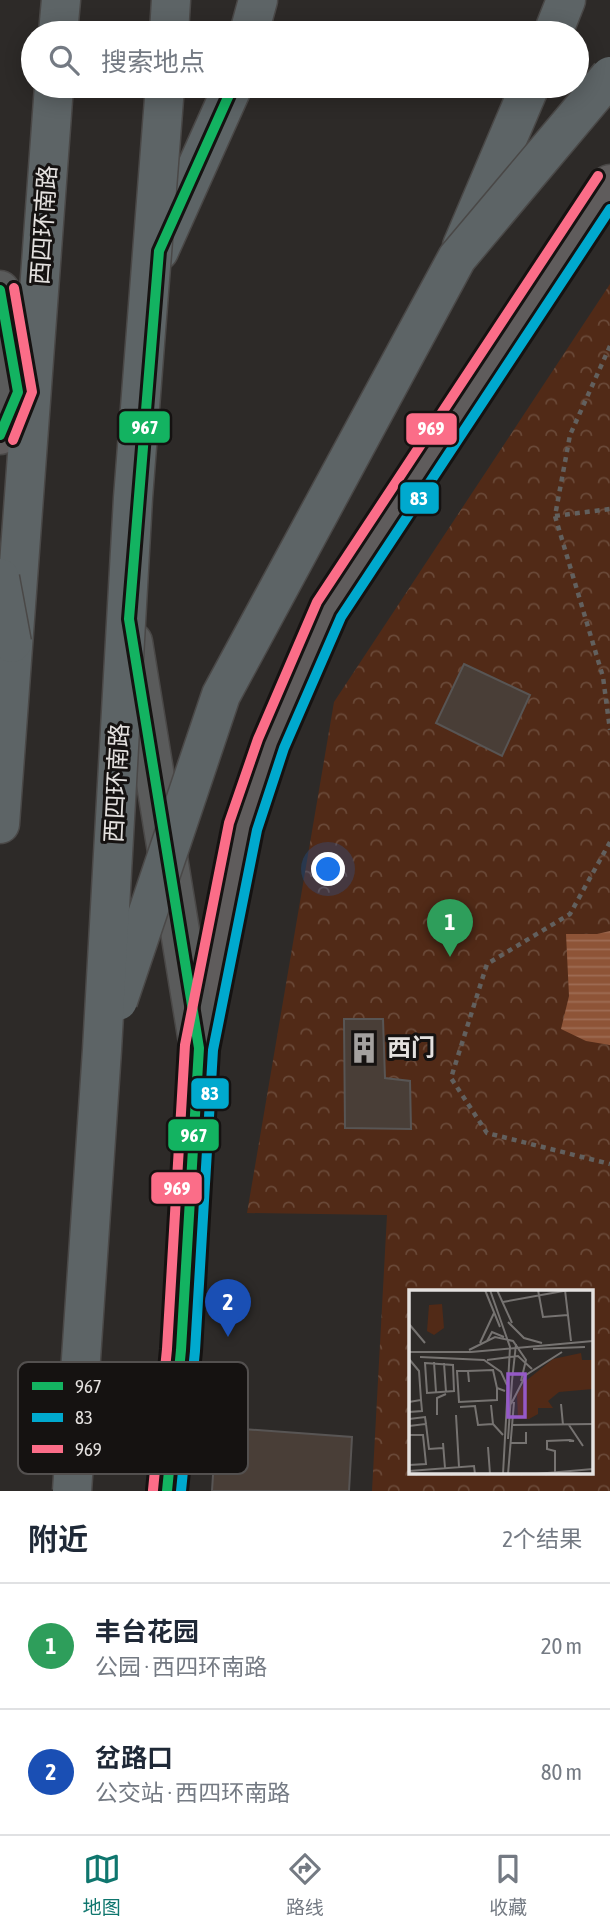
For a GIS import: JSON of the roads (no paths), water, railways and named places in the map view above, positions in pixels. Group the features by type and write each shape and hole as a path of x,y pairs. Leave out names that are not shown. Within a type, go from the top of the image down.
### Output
{"highway":[{"path":"59,21 61,0"},
{"path":"170,21 171,0"},
{"path":"252,21 258,0"},
{"path":"558,21 566,0"},
{"path":"457,258 610,76"},
{"name":"西四环南路","path":"0,824 53,98"},
{"name":"西四环南路","path":"81,1362 102,1050 133,498 164,98"},
{"path":"159,251 228,98"},
{"path":"102,1050 221,695 457,258 525,98"},
{"path":"0,578 12,643"}],"main road":[{"name":"西四环南路","path":"80,1362 129,619 159,251"},
{"name":"西四环南路","path":"0,290 18,392 0,698"},
{"path":"129,619 199,1048"}],"street":[{"path":"180,1362 199,1048 243,826 271,743 329,610 610,184"},
{"path":"0,435 18,392"}],"place":[{"name":"丰台花园","path":"450,957"},
{"name":"西门","path":"364,1048"},
{"name":"岔路口","path":"228,1337"}]}
